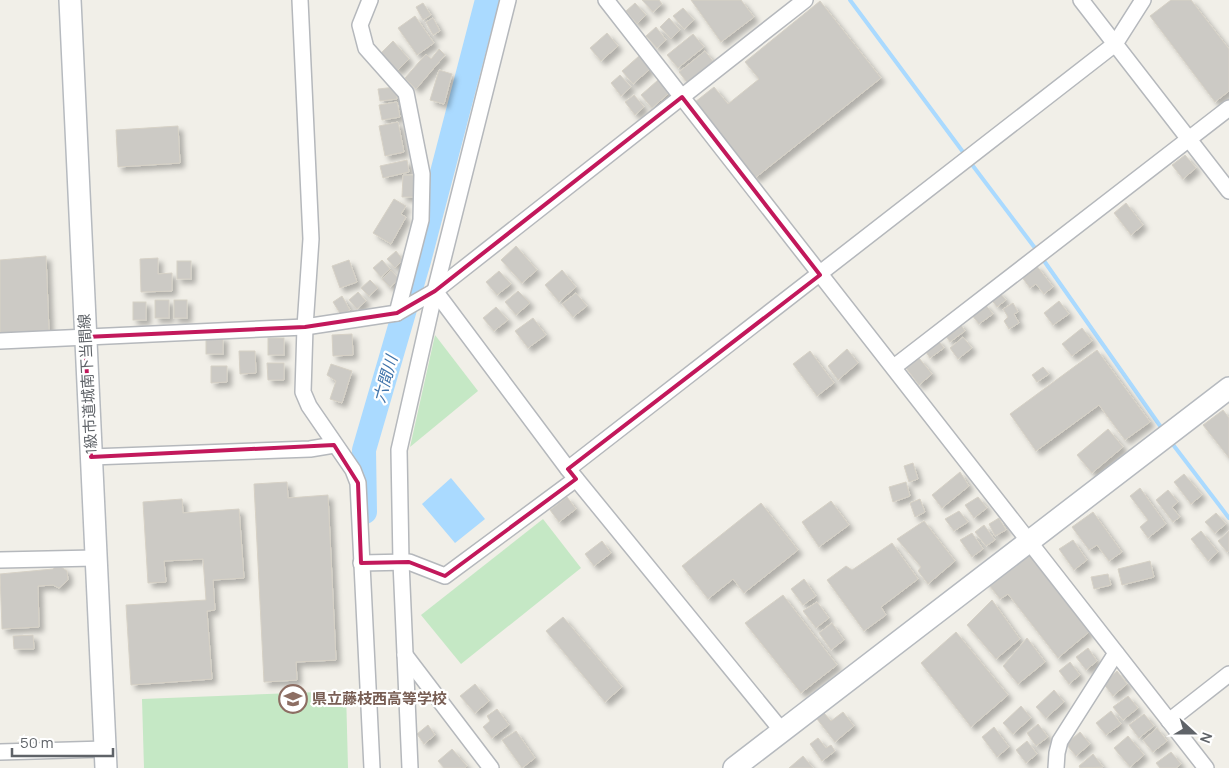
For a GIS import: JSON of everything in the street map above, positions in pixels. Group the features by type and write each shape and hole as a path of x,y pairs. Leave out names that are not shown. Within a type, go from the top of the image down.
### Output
{"street":[{"name":"1級市道城南下当間線","path":"70,0 105,758"},
{"path":"300,0 311,239 303,392 309,406 353,470 358,483 372,768"},
{"path":"370,0 360,25 366,48 406,93 422,174 421,220 397,314"},
{"path":"410,768 398,471 400,450 435,291 508,0"},
{"path":"606,0 1116,652 1169,721 1199,766"},
{"path":"0,341 305,327 397,314 435,291 805,0"},
{"path":"1081,0 1229,191"},
{"path":"361,563 409,562 445,576 820,275 1115,44 1143,0"},
{"path":"894,367 1229,108"},
{"path":"435,291 572,474 782,731"},
{"path":"734,768 1229,388"},
{"path":"91,457 310,449 334,445"},
{"path":"0,560 95,558"},
{"path":"1056,768 1060,741 1116,652"},
{"path":"405,655 491,768"},
{"path":"1169,721 1229,674"},
{"path":"0,752 105,758"}],"highlighted area":[{"path":"682,97 820,275 568,469 576,479 445,576 409,562 361,563 358,483 334,445 91,457 85,337 305,327 397,313 435,291"}],"green space":[{"path":"435,335 478,391 410,447"},
{"path":"543,519 581,568 461,664 421,615"},
{"path":"346,691 348,768 144,768 142,699"}],"water":[{"path":"451,478 485,519 455,543 422,504"}],"building":[{"path":"642,0 659,0 662,4 653,12"},
{"path":"691,0 741,0 754,17 721,42"},
{"path":"1171,0 1191,0 1229,49 1229,91 1215,102 1150,16"},
{"path":"820,1 881,78 755,178 695,102 714,87 728,104 759,79 745,62"},
{"path":"423,3 431,15 423,20 416,7"},
{"path":"635,3 646,15 637,24 626,11"},
{"path":"683,8 694,20 684,29 673,16"},
{"path":"415,16 434,43 417,55 398,28"},
{"path":"433,18 440,31 433,35 426,22"},
{"path":"669,18 680,30 671,39 660,27"},
{"path":"656,27 666,40 657,48 646,36"},
{"path":"607,33 618,46 601,61 590,48"},
{"path":"693,34 704,47 678,68 667,55"},
{"path":"393,41 409,59 397,71 381,53"},
{"path":"439,49 445,55 416,89 405,78 426,54 431,59"},
{"path":"705,51 715,64 689,85 679,72"},
{"path":"639,56 650,69 633,84 622,71"},
{"path":"439,70 452,74 444,104 430,100"},
{"path":"620,75 631,87 621,96 611,83"},
{"path":"658,80 669,93 652,108 641,95"},
{"path":"396,87 397,99 380,101 378,89"},
{"path":"634,95 644,107 635,115 625,102"},
{"path":"397,102 400,117 382,120 379,105"},
{"path":"398,122 404,152 385,156 379,126"},
{"path":"178,126 180,163 118,167 116,130"},
{"path":"1185,155 1196,168 1183,179 1172,165"},
{"path":"407,160 409,172 383,178 380,166"},
{"path":"403,175 414,175 414,197 402,197"},
{"path":"394,199 406,206 401,214 406,217 391,244 373,233"},
{"path":"1126,203 1143,225 1131,235 1114,213"},
{"path":"516,246 537,270 522,283 501,260"},
{"path":"396,251 403,260 395,268 387,259"},
{"path":"46,256 49,331 0,334 0,260"},
{"path":"158,258 158,274 172,273 172,291 141,292 140,259"},
{"path":"349,260 357,282 340,288 332,266"},
{"path":"382,260 390,269 381,277 373,268"},
{"path":"177,261 191,261 191,279 177,279"},
{"path":"1036,265 1053,287 1044,294 1036,284 1030,288 1021,276"},
{"path":"391,270 399,279 390,287 382,279"},
{"path":"562,270 576,287 559,302 545,285"},
{"path":"499,271 511,284 497,295 486,282"},
{"path":"370,280 378,288 369,296 361,288"},
{"path":"518,291 530,303 516,315 505,302"},
{"path":"998,291 1006,300 997,307 990,298"},
{"path":"358,292 366,301 357,309 349,300"},
{"path":"576,293 587,306 573,317 562,304"},
{"path":"342,296 350,310 341,315 333,302"},
{"path":"155,300 169,300 169,318 155,318"},
{"path":"174,300 187,300 187,318 174,318"},
{"path":"1059,301 1069,314 1053,325 1044,313"},
{"path":"133,302 146,302 146,320 133,320"},
{"path":"984,303 993,314 979,324 971,314"},
{"path":"1013,303 1018,312 1014,314 1019,323 1009,329 1004,321 1008,317 1003,309"},
{"path":"496,307 508,320 494,331 483,318"},
{"path":"533,318 546,335 528,348 515,331"},
{"path":"959,322 965,331 950,342 944,333"},
{"path":"1082,328 1092,341 1072,356 1062,344"},
{"path":"352,334 353,355 333,356 332,335"},
{"path":"206,337 223,337 223,354 206,354"},
{"path":"963,337 972,348 958,359 950,348"},
{"path":"268,338 284,338 284,355 268,355"},
{"path":"937,339 944,348 930,358 924,349"},
{"path":"847,349 858,363 838,380 828,366"},
{"path":"1097,350 1150,422 1125,440 1099,405 1036,451 1010,414"},
{"path":"239,351 255,351 256,373 240,374"},
{"path":"810,351 834,383 817,396 793,364"},
{"path":"919,358 932,374 919,385 906,368"},
{"path":"267,363 284,363 284,380 268,380"},
{"path":"331,364 352,371 342,403 330,399 336,381 327,375"},
{"path":"211,366 227,366 227,382 211,383"},
{"path":"1043,367 1049,374 1037,382 1032,375"},
{"path":"1223,410 1229,418 1229,458 1203,425"},
{"path":"1108,429 1123,447 1092,473 1077,455"},
{"path":"913,463 918,479 909,482 904,466"},
{"path":"960,472 969,486 942,508 932,495"},
{"path":"1184,474 1202,495 1191,504 1174,482"},
{"path":"287,482 288,498 328,495 336,660 296,662 297,680 264,682 254,484"},
{"path":"906,482 910,496 893,502 889,487"},
{"path":"1140,488 1166,524 1148,538 1140,527 1148,520 1130,496"},
{"path":"1168,490 1178,502 1172,507 1180,517 1173,522 1156,500"},
{"path":"567,497 576,509 559,522 550,510"},
{"path":"978,497 987,508 974,518 965,505"},
{"path":"182,499 183,513 239,509 244,578 213,580 215,610 207,611 212,679 131,685 126,605 206,600 203,559 164,561 166,582 148,583 143,502"},
{"path":"920,499 925,512 915,517 910,503"},
{"path":"831,501 849,525 819,547 802,522"},
{"path":"761,503 798,550 744,593 733,579 708,599 682,566"},
{"path":"959,511 968,522 954,531 945,519"},
{"path":"1093,512 1122,552 1109,561 1097,545 1089,550 1072,527"},
{"path":"1216,513 1226,524 1215,533 1205,522"},
{"path":"999,518 1006,530 995,536 989,524"},
{"path":"924,521 955,561 928,584 918,571 921,567 897,539"},
{"path":"984,525 995,540 986,546 975,532"},
{"path":"1201,531 1218,552 1208,561 1191,539"},
{"path":"1229,531 1229,551 1227,552 1218,541"},
{"path":"972,533 983,549 972,557 960,540"},
{"path":"1073,540 1087,560 1074,570 1059,549"},
{"path":"602,541 611,553 594,566 585,554"},
{"path":"892,543 918,579 881,607 886,615 864,631 827,580 846,566 852,570"},
{"path":"1025,549 1089,632 1058,658 1008,594 1000,599 985,580"},
{"path":"1150,561 1154,577 1122,585 1118,569"},
{"path":"56,566 60,566 67,571 68,580 59,588 53,585 38,586 39,627 2,629 0,574 53,569"},
{"path":"1108,574 1111,585 1094,589 1091,577"},
{"path":"804,579 816,596 803,605 791,589"},
{"path":"783,595 837,665 801,693 745,623"},
{"path":"992,600 1020,639 996,659 967,625"},
{"path":"817,602 829,618 816,628 803,611"},
{"path":"563,617 622,687 605,702 546,631"},
{"path":"832,623 844,640 831,650 819,633"},
{"path":"956,632 1008,695 971,727 921,663"},
{"path":"33,635 34,649 14,649 13,636"},
{"path":"1027,638 1045,662 1018,684 1003,666"},
{"path":"1088,648 1097,661 1086,670 1076,657"},
{"path":"1070,662 1080,675 1069,684 1059,671"},
{"path":"1117,671 1127,684 1113,696 1103,683"},
{"path":"475,684 489,701 475,713 460,696"},
{"path":"1054,690 1064,702 1046,718 1036,707"},
{"path":"1128,696 1138,708 1123,720 1113,707"},
{"path":"1021,706 1031,718 1013,734 1003,723"},
{"path":"497,709 509,725 492,738 483,727 490,721 487,716"},
{"path":"1111,711 1121,724 1106,735 1096,723"},
{"path":"843,712 854,726 835,742 817,719 824,713 831,721"},
{"path":"1144,714 1154,726 1139,738 1129,725"},
{"path":"1038,724 1048,737 1036,746 1027,733"},
{"path":"428,725 435,735 424,744 417,734"},
{"path":"994,727 1009,747 997,757 982,737"},
{"path":"1157,728 1167,741 1153,752 1143,740"},
{"path":"516,731 535,758 522,768 502,740"},
{"path":"1080,732 1090,744 1076,756 1066,744"},
{"path":"1128,736 1144,755 1130,767 1114,748"},
{"path":"818,738 826,748 831,745 835,751 822,761 810,744"},
{"path":"1027,741 1037,754 1026,763 1016,750"},
{"path":"452,749 467,766 465,768 444,768 438,761"},
{"path":"1171,752 1181,764 1176,768 1160,768 1156,763"},
{"path":"1093,754 1103,767 1080,768 1079,766"},
{"path":"803,756 813,768 789,768"}],"waterway":[{"name":"六間川","path":"365,512 364,450 419,261 487,0"},
{"path":"850,0 966,156"},
{"path":"970,162 1038,252"},
{"path":"1042,258 1163,430"},
{"path":"1171,442 1229,518"}],"place":[{"name":"県立藤枝西高等学校","path":"293,699"}]}
